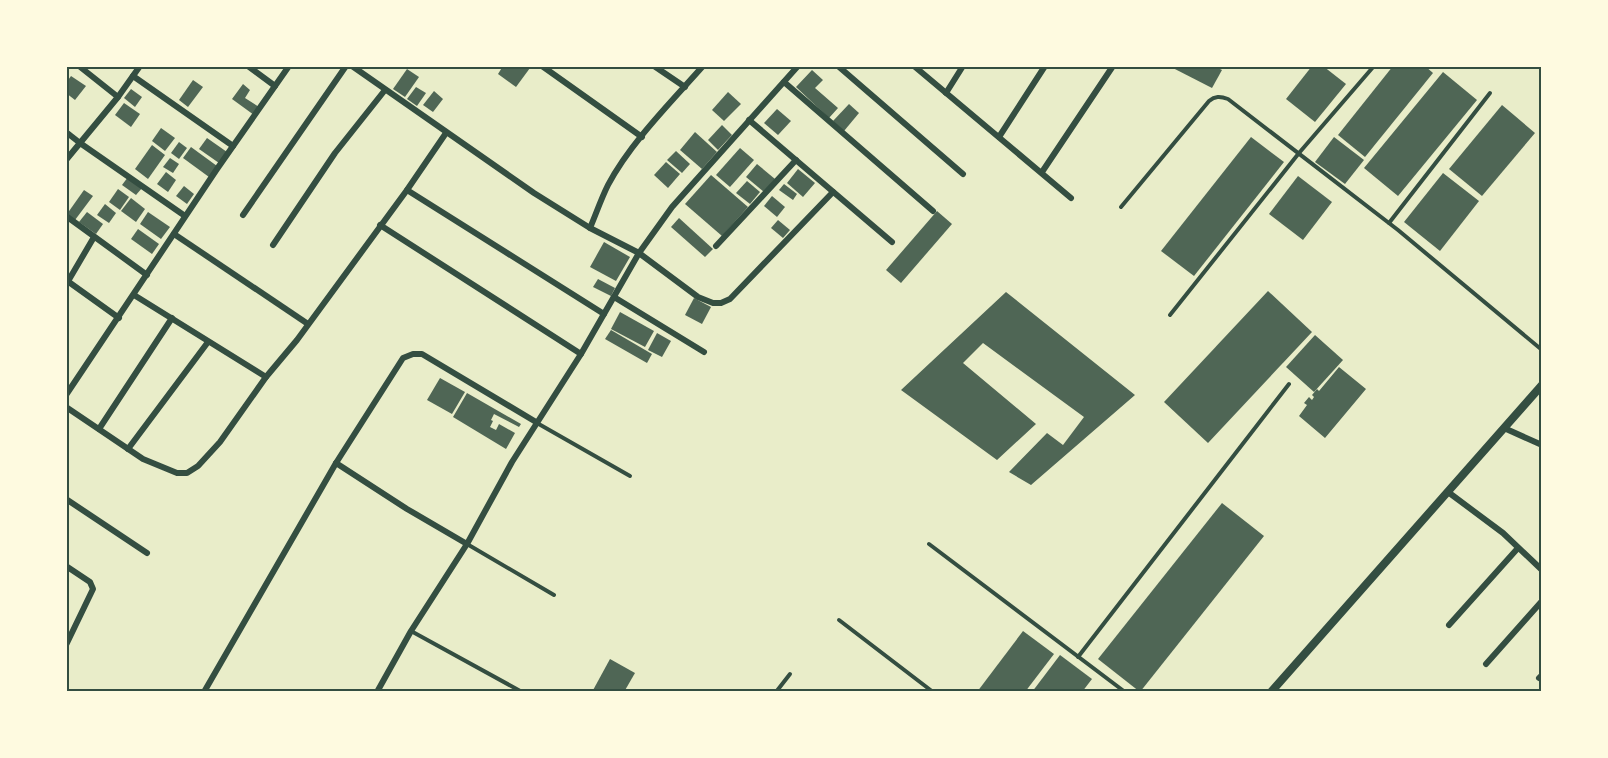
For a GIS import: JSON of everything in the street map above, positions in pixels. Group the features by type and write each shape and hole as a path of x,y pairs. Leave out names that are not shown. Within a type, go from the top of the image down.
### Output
{"street":[{"path":"79,66 118,98"},
{"path":"66,160 118,98 140,66"},
{"path":"248,66 275,86"},
{"path":"66,395 185,216 289,66"},
{"path":"243,215 345,66"},
{"path":"352,66 534,193 590,228 639,253 698,297 713,303 721,303 730,299 743,288 833,192"},
{"path":"543,66 642,137"},
{"path":"654,66 685,87"},
{"path":"590,228 607,186 642,137 703,66"},
{"path":"376,692 411,631 467,544 536,422 580,354 639,253 672,207 798,66"},
{"path":"838,66 963,174"},
{"path":"914,66 1071,198"},
{"path":"946,93 963,66"},
{"path":"999,137 1045,66"},
{"path":"1042,172 1113,66"},
{"path":"133,76 234,146"},
{"path":"784,82 933,211"},
{"path":"273,245 335,153 385,90"},
{"path":"749,120 892,242"},
{"path":"66,132 185,216"},
{"path":"66,407 143,459 177,473 188,472 198,466 220,442 266,377 308,324 446,133"},
{"path":"716,246 796,160"},
{"path":"407,190 604,314"},
{"path":"66,216 147,275"},
{"path":"380,225 580,354"},
{"path":"174,234 308,324"},
{"path":"94,237 67,282 119,318"},
{"path":"134,295 266,377"},
{"path":"614,297 704,352"},
{"path":"99,429 172,318"},
{"path":"128,448 208,342"},
{"path":"204,692 336,463 403,358 412,354 422,354 536,422"},
{"path":"1271,692 1542,385"},
{"path":"1504,428 1542,446"},
{"path":"336,463 467,544"},
{"path":"1448,492 1503,533 1542,570"},
{"path":"66,499 147,553"},
{"path":"1449,625 1518,548"},
{"path":"66,566 90,582 93,590 66,645"},
{"path":"1486,664 1542,601"}],"lane":[{"path":"1170,315 1299,153 1374,66"},
{"path":"1389,223 1490,93"},
{"path":"1121,207 1209,101 1216,97 1228,99 1389,223 1542,350"},
{"path":"1078,657 1289,384"},
{"path":"536,422 630,476"},
{"path":"467,544 554,595"},
{"path":"929,544 1125,692"},
{"path":"839,620 933,692"},
{"path":"411,631 522,692"},
{"path":"776,692 790,674"}],"building":[{"path":"503,66 530,68 516,87 498,74"},
{"path":"1169,66 1214,66 1222,70 1212,88"},
{"path":"1312,66 1323,66 1346,84 1315,122 1286,99"},
{"path":"1393,66 1425,66 1433,73 1365,157 1338,135"},
{"path":"407,69 419,77 405,97 393,89"},
{"path":"812,70 823,80 815,88 838,108 829,118 796,87"},
{"path":"1443,72 1477,100 1398,196 1364,168"},
{"path":"71,76 86,86 75,100 66,93 66,83"},
{"path":"193,80 203,87 188,107 179,100"},
{"path":"243,84 250,90 245,98 259,107 254,115 232,99"},
{"path":"416,87 426,93 417,106 407,99"},
{"path":"131,89 142,97 135,107 124,98"},
{"path":"434,91 443,99 433,112 423,105"},
{"path":"728,92 741,104 724,121 712,110"},
{"path":"124,103 140,114 131,127 115,115"},
{"path":"849,104 859,113 844,131 833,121"},
{"path":"1502,105 1535,133 1482,196 1449,169"},
{"path":"777,109 791,121 778,135 764,123"},
{"path":"722,125 732,135 718,150 708,140"},
{"path":"161,128 175,138 165,151 152,141"},
{"path":"695,132 717,152 702,169 680,150"},
{"path":"1251,137 1284,162 1194,276 1161,251"},
{"path":"1334,137 1364,160 1345,184 1315,162"},
{"path":"207,138 227,152 219,163 199,149"},
{"path":"179,142 187,148 179,159 171,153"},
{"path":"152,145 165,155 148,179 135,169"},
{"path":"191,147 217,166 209,177 183,158"},
{"path":"740,148 754,160 730,187 716,175"},
{"path":"676,151 690,164 682,173 667,160"},
{"path":"170,158 179,164 173,173 163,167"},
{"path":"666,162 680,174 668,188 654,175"},
{"path":"757,164 775,179 764,192 746,177"},
{"path":"798,169 815,183 803,197 787,183"},
{"path":"166,172 176,180 168,192 157,184"},
{"path":"1443,173 1479,201 1440,251 1404,222"},
{"path":"711,175 748,207 722,236 685,204"},
{"path":"1298,176 1332,202 1303,240 1269,214"},
{"path":"128,177 142,188 136,195 122,185"},
{"path":"747,181 760,192 750,204 736,193"},
{"path":"784,184 797,194 793,200 779,190"},
{"path":"184,186 194,194 187,204 176,196"},
{"path":"118,189 129,197 120,210 109,202"},
{"path":"84,190 93,196 75,220 67,214"},
{"path":"772,196 785,207 777,217 764,206"},
{"path":"131,198 145,209 136,222 121,211"},
{"path":"105,204 116,213 109,223 97,215"},
{"path":"937,211 952,224 901,283 886,270"},
{"path":"87,212 103,224 96,234 79,222"},
{"path":"148,212 170,227 161,239 140,224"},
{"path":"679,218 713,249 705,257 671,227"},
{"path":"778,220 790,230 783,238 771,228"},
{"path":"138,229 159,244 152,254 131,239"},
{"path":"604,242 630,257 616,281 590,267"},
{"path":"598,279 615,288 611,296 593,287"},
{"path":"1268,291 1312,332 1208,443 1164,402"},
{"path":"1006,292 1135,395 1031,485 1009,472 1047,433 1063,445 1084,417 983,343 963,363 1036,424 997,460 901,390"},
{"path":"694,298 711,307 702,324 685,315"},
{"path":"620,312 654,331 645,347 611,329"},
{"path":"611,330 652,354 647,363 605,339"},
{"path":"657,333 671,341 662,357 648,350"},
{"path":"1315,335 1343,360 1314,392 1286,367"},
{"path":"1339,367 1366,389 1325,438 1299,416 1307,405 1304,403 1309,397 1312,400 1314,397 1312,395 1317,389 1319,391"},
{"path":"440,378 465,392 452,414 427,400"},
{"path":"467,393 521,424 519,427 494,414 490,427 496,430 499,424 515,433 506,449 453,417"},
{"path":"1222,503 1264,536 1140,692 1098,659"},
{"path":"1023,631 1054,654 1025,692 977,692"},
{"path":"1060,655 1092,679 1082,692 1032,692"},
{"path":"610,659 635,673 624,692 592,692"}]}
